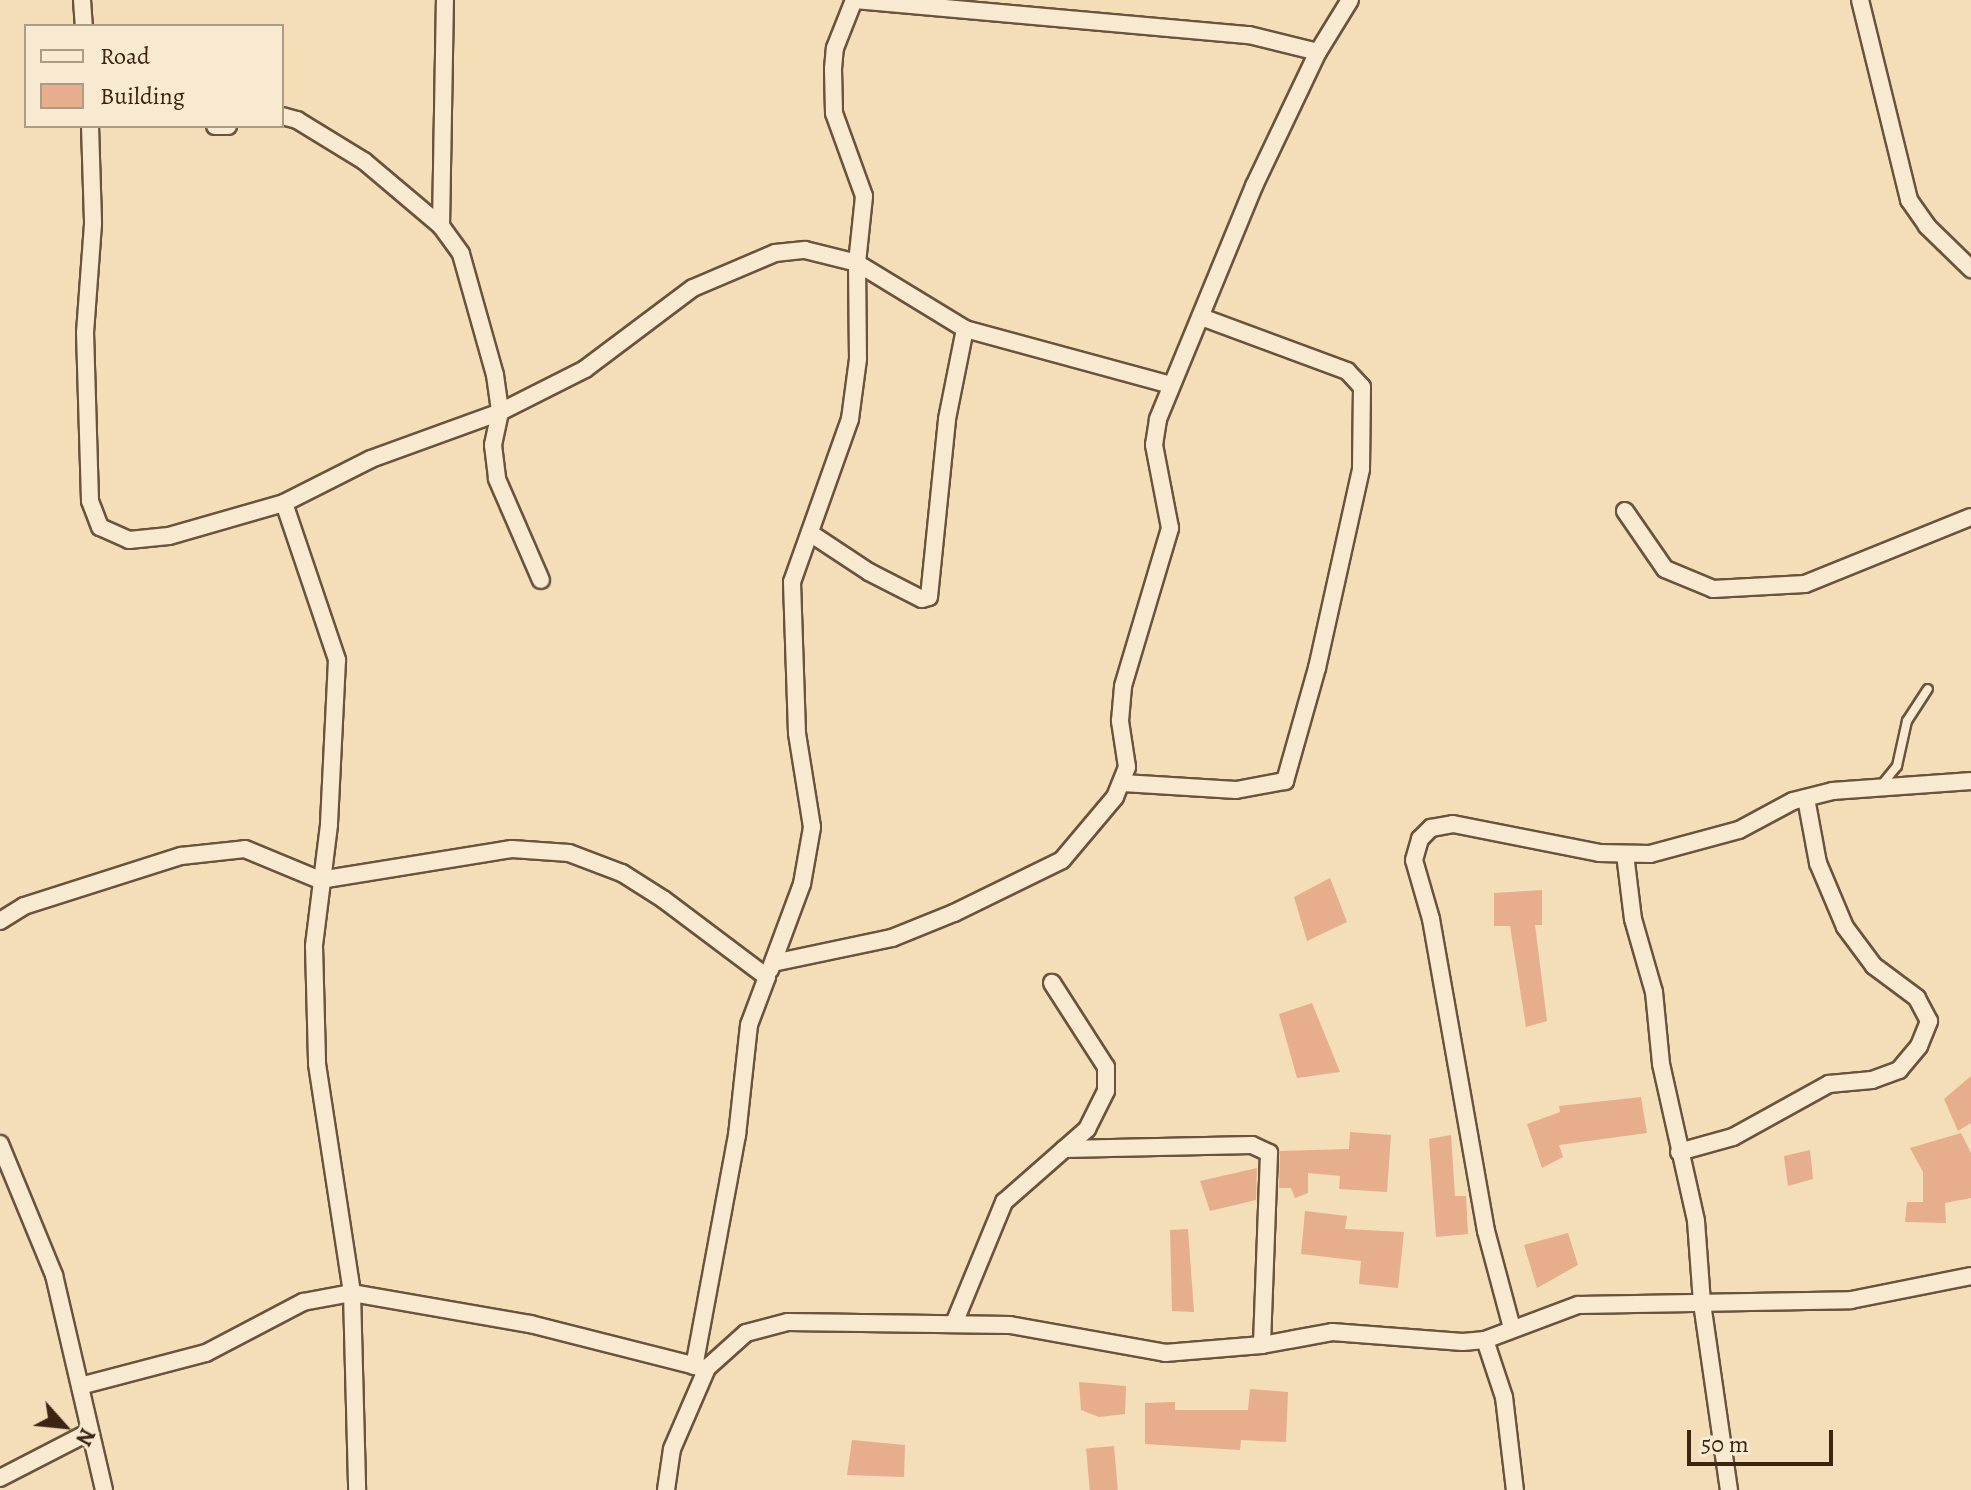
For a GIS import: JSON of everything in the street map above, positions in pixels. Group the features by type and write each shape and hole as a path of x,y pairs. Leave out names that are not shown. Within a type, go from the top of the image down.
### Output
{"street":[{"path":"82,0 84,24"},
{"path":"441,226 445,0"},
{"path":"667,1489 672,1449 701,1367 737,1135 749,1025 811,845 790,620 792,582 850,419 858,359 857,263 864,196 834,113 835,48 854,0 1249,35 1318,52"},
{"path":"0,921 24,906 181,856 245,849 320,880 512,849 569,853 643,886 770,970 918,930 1062,860 1104,814 1123,783 1128,754 1120,721 1123,686 1170,528 1154,445 1171,385 1254,186 1318,52 1350,0"},
{"path":"1860,0 1909,200 1927,226 1971,269"},
{"path":"284,117 297,120 364,161 441,226 471,277 500,412 493,445 497,479 541,580"},
{"path":"90,128 93,224 85,332 91,511 107,532 145,542 284,503 371,459 500,412 585,369 693,288 730,268 775,253 805,250 857,263 965,329 1171,385"},
{"path":"1123,783 1236,790 1285,781 1317,668 1361,469 1362,387 1347,371 1201,317"},
{"path":"810,533 869,572 922,599 929,597 947,419 965,329"},
{"path":"284,503 337,660 334,756 314,946 317,1064 352,1293 357,1490"},
{"path":"1625,511 1665,569 1713,589 1805,584 1971,517"},
{"path":"1512,1328 1486,1231 1416,852 1431,828 1453,824 1625,854 1650,854 1739,830 1806,798 1971,781"},
{"path":"1679,1152 1733,1137 1829,1084 1872,1080 1899,1070 1919,1046 1929,1021 1917,998 1874,966 1845,927 1818,863 1806,798"},
{"path":"1625,854 1633,919 1654,992 1661,1064 1696,1221 1702,1303 1729,1490"},
{"path":"955,1321 1004,1202 1064,1149 1101,1108 1107,1079 1097,1050 1052,983"},
{"path":"0,1144 54,1275 80,1386 87,1433 104,1490"},
{"path":"1064,1149 1252,1145 1269,1153 1262,1345"},
{"path":"701,1367 746,1333 768,1326 955,1321 1010,1325 1165,1353 1262,1345 1332,1332 1485,1340 1578,1305 1851,1300 1971,1276"},
{"path":"80,1386 206,1353 303,1302 352,1293 530,1324 701,1367"},
{"path":"1485,1340 1504,1397 1515,1490"},
{"path":"0,1478 87,1433"}],"lane":[{"path":"1880,788 1897,766 1907,721 1928,689"}],"building":[{"path":"1330,878 1347,922 1307,941 1294,897"},
{"path":"1542,890 1542,925 1535,925 1547,1021 1526,1027 1510,926 1494,926 1494,893"},
{"path":"1312,1003 1340,1072 1297,1078 1279,1014"},
{"path":"1971,1076 1971,1123 1958,1131 1944,1099"},
{"path":"1641,1097 1647,1133 1559,1145 1563,1157 1542,1168 1527,1124 1560,1112 1559,1106"},
{"path":"1350,1132 1391,1135 1387,1192 1339,1189 1340,1176 1308,1173 1308,1193 1295,1198 1291,1188 1279,1188 1280,1151 1349,1149"},
{"path":"1961,1133 1971,1153 1971,1198 1945,1203 1946,1223 1905,1222 1907,1202 1923,1202 1923,1172 1910,1148"},
{"path":"1451,1135 1455,1196 1466,1196 1468,1234 1436,1237 1429,1139"},
{"path":"1810,1150 1813,1179 1788,1186 1784,1156"},
{"path":"1257,1168 1256,1200 1210,1211 1200,1181"},
{"path":"1305,1211 1347,1216 1345,1229 1404,1232 1398,1288 1359,1284 1361,1261 1301,1254"},
{"path":"1188,1229 1194,1312 1172,1311 1170,1230"},
{"path":"1568,1233 1578,1265 1537,1288 1524,1245"},
{"path":"1079,1382 1126,1386 1125,1414 1099,1417 1081,1410"},
{"path":"1250,1389 1288,1392 1286,1442 1241,1440 1240,1450 1145,1444 1145,1403 1175,1402 1175,1410 1248,1410"},
{"path":"852,1440 905,1445 904,1477 847,1475"},
{"path":"1114,1446 1118,1490 1090,1490 1086,1448"}]}
